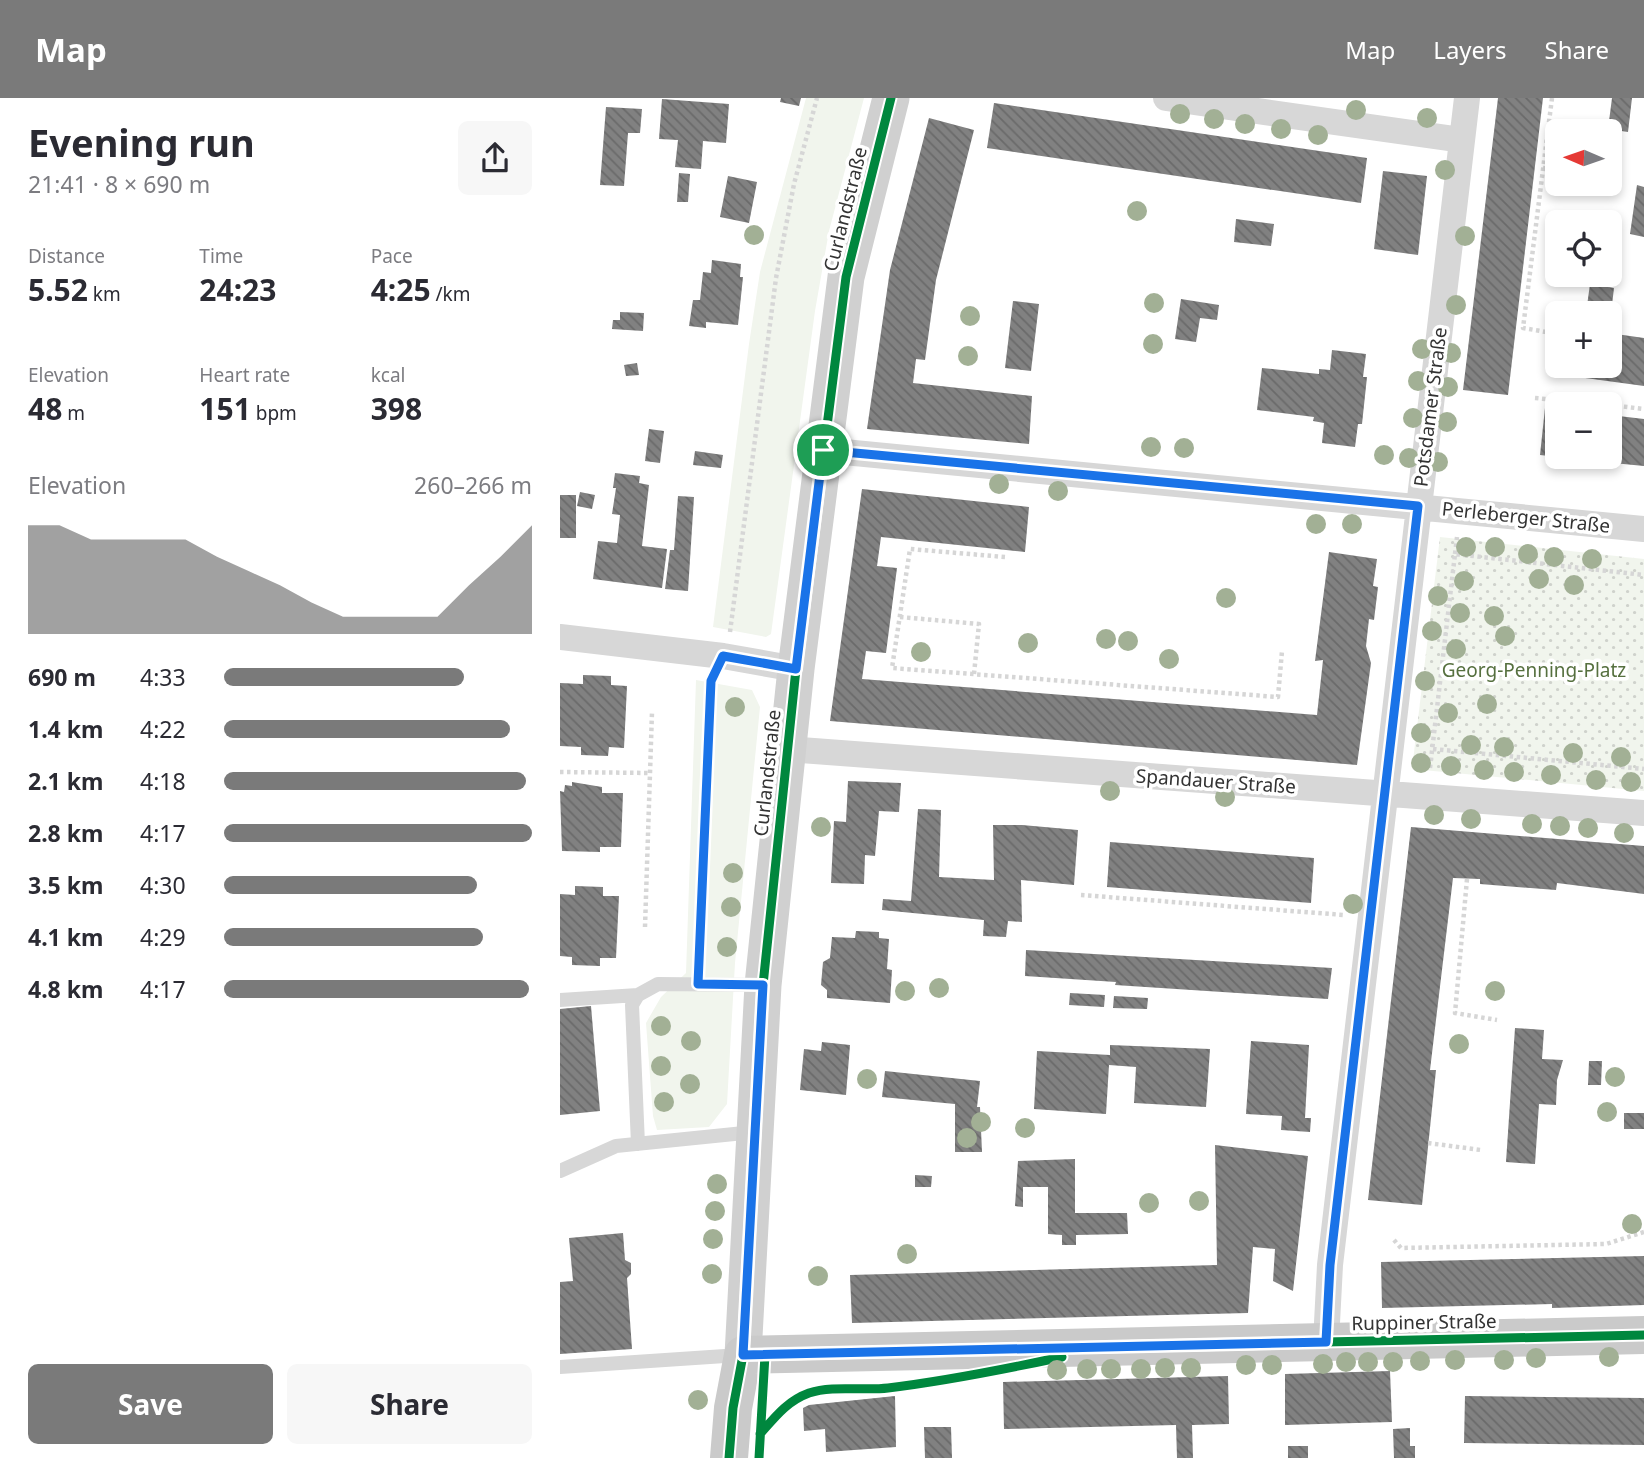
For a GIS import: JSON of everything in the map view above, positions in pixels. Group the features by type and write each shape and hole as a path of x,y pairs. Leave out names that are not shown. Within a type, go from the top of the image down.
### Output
{"main road":[{"name":"Curlandstraße","path":"729,1458 733,1408 743,1355 763,985 796,669 846,277 891,98"},
{"name":"Ruppiner Straße","path":"743,1355 1644,1335"}],"street":[{"path":"1166,98 1462,140"},
{"name":"Potsdamer Straße","path":"1326,1342 1330,1265 1467,98"},
{"name":"Perleberger Straße","path":"823,450 1644,529"},
{"path":"560,637 723,656 796,669"},
{"name":"Spandauer Straße","path":"787,749 1644,813"}],"lane":[{"path":"560,1000 638,995 658,984 763,985"},
{"path":"638,995 632,1005 638,1144"},
{"path":"560,1171 616,1146 754,1132"},
{"path":"560,1367 743,1355"}],"path":[{"path":"698,984 711,681 723,656 731,629 776,278 791,197 817,98"},
{"path":"1545,332 1523,328 1552,98"},
{"path":"1535,398 1545,399"},
{"path":"1622,406 1644,409"},
{"path":"1005,557 910,550 892,668 1278,696 1282,650"},
{"path":"1644,575 1455,554 1433,749 1644,769"},
{"path":"900,617 979,624 974,674"},
{"path":"645,927 652,712"},
{"path":"560,772 650,773"},
{"path":"1467,879 1455,1013 1497,1020"},
{"path":"1081,895 1370,916"},
{"path":"1428,1143 1481,1150"},
{"path":"1394,1240 1401,1248 1606,1244 1644,1232"}],"green space":[{"path":"806,98 864,98 829,231 815,311 771,634 766,637 713,627 760,272"},
{"name":"Georg-Penning-Platz","path":"1440,537 1644,559 1644,791 1412,769"},
{"path":"696,680 752,690 760,707 735,963 727,1104 709,1127 657,1130 653,1116 646,1023 661,997 686,973"}],"building":[{"path":"781,98 801,98 799,106 780,102"},
{"path":"1498,98 1543,98 1508,395 1463,390"},
{"path":"1612,98 1632,98 1628,132 1622,131 1622,119 1609,119"},
{"path":"662,99 729,104 726,143 703,141 701,169 675,167 678,140 659,139"},
{"path":"994,103 1367,158 1361,203 987,148"},
{"path":"606,107 642,109 640,133 628,133 624,186 600,185"},
{"path":"929,118 974,130 936,280 925,360 916,359 913,383 1032,396 1029,444 867,429 890,270"},
{"path":"1383,171 1427,176 1418,255 1374,249"},
{"path":"679,173 690,174 688,202 677,202"},
{"path":"728,176 757,182 749,223 720,217"},
{"path":"1637,185 1644,187 1644,237 1630,234"},
{"path":"1236,219 1274,224 1271,246 1234,242"},
{"path":"712,260 741,264 740,277 743,277 738,325 706,322 706,328 689,326 693,300 700,300 703,272 711,273"},
{"path":"1590,287 1614,288 1612,301 1588,301"},
{"path":"1181,299 1219,305 1217,320 1200,318 1196,342 1175,339"},
{"path":"1013,301 1039,304 1031,371 1005,368"},
{"path":"620,312 644,313 643,331 612,329 613,320 620,320"},
{"path":"1622,335 1644,338 1644,386 1585,378 1622,378"},
{"path":"1332,350 1366,354 1363,377 1367,377 1362,424 1358,424 1355,447 1322,443 1324,423 1313,421 1314,417 1257,410 1262,368 1319,374 1319,369 1330,370"},
{"path":"637,363 639,375 626,376 624,365"},
{"path":"1545,408 1545,456 1540,455"},
{"path":"1622,416 1644,419 1644,466 1622,464"},
{"path":"649,429 664,431 660,463 645,461"},
{"path":"695,451 723,455 721,468 693,465"},
{"path":"615,473 640,476 639,483 649,485 642,546 667,549 662,588 593,579 598,541 617,543 620,515 612,514"},
{"path":"862,489 1029,507 1025,552 881,537 877,566 897,568 886,653 866,651 862,679 1317,715 1323,660 1315,661 1329,552 1377,559 1373,586 1378,587 1374,620 1369,619 1366,646 1371,663 1357,765 830,721"},
{"path":"580,492 595,495 592,509 577,506"},
{"path":"560,495 576,495 576,538 560,538"},
{"path":"678,496 694,497 688,591 665,589 670,550 674,550"},
{"path":"583,675 611,676 611,685 627,686 624,748 609,747 608,756 581,755 581,747 560,746 560,683 583,684"},
{"path":"848,781 901,783 899,812 879,811 875,856 865,855 864,884 831,883 834,821 846,822"},
{"path":"572,782 602,787 602,793 623,793 621,847 600,847 600,852 562,851 560,791 564,792 565,785 572,786"},
{"path":"918,809 941,810 939,877 994,880 993,825 1022,825 1078,830 1074,885 1021,880 1022,922 1008,921 1006,937 983,936 984,920 882,910 883,899 911,901"},
{"path":"1411,827 1644,846 1644,894 1557,883 1556,890 1480,884 1480,879 1453,878 1430,1070 1436,1070 1422,1205 1368,1200"},
{"path":"1110,842 1314,858 1311,903 1107,887"},
{"path":"575,886 603,887 603,896 619,896 616,958 600,958 600,966 572,965 572,957 560,956 560,894 575,895"},
{"path":"856,931 879,932 879,938 889,939 887,969 892,970 890,1003 827,998 827,990 821,985 823,962 830,958 832,937 855,938"},
{"path":"1026,950 1332,968 1328,999 1115,985 1116,982 1025,976"},
{"path":"1070,993 1105,995 1104,1007 1069,1005"},
{"path":"1114,996 1148,998 1147,1009 1113,1008"},
{"path":"591,1006 600,1111 560,1115 560,1009"},
{"path":"1515,1028 1544,1030 1542,1059 1563,1060 1557,1080 1556,1105 1539,1104 1535,1164 1506,1162"},
{"path":"1251,1041 1309,1045 1305,1118 1311,1118 1310,1132 1281,1130 1282,1116 1246,1114"},
{"path":"822,1042 850,1045 846,1095 800,1090 804,1049 821,1051"},
{"path":"1110,1045 1210,1049 1206,1107 1134,1103 1136,1067 1109,1065 1106,1114 1034,1109 1037,1051 1110,1055"},
{"path":"1589,1061 1602,1061 1601,1085 1588,1085"},
{"path":"885,1071 980,1081 977,1107 980,1107 982,1152 955,1152 955,1104 882,1097"},
{"path":"1624,1113 1644,1113 1644,1129 1624,1129"},
{"path":"1215,1145 1308,1156 1293,1291 1273,1281 1275,1249 1253,1247 1248,1313 852,1323 850,1275 1217,1265"},
{"path":"1075,1159 1075,1213 1127,1213 1128,1234 1076,1235 1076,1245 1062,1245 1062,1235 1048,1234 1048,1187 1023,1187 1023,1207 1015,1206 1018,1161"},
{"path":"915,1175 932,1176 931,1187 915,1187"},
{"path":"623,1233 625,1260 631,1263 631,1274 627,1278 632,1349 560,1354 560,1282 573,1281 569,1238"},
{"path":"1644,1256 1644,1305 1382,1308 1381,1262"},
{"path":"1390,1371 1392,1422 1285,1425 1285,1374"},
{"path":"1228,1376 1229,1424 1192,1425 1193,1458 1177,1458 1176,1425 1004,1429 1003,1382"},
{"path":"895,1396 896,1447 826,1452 825,1429 804,1431 803,1408 809,1405"},
{"path":"1465,1396 1644,1398 1644,1445 1464,1443"},
{"path":"924,1427 951,1427 952,1458 925,1458"},
{"path":"1410,1428 1410,1446 1415,1446 1415,1458 1394,1458 1393,1429"},
{"path":"1288,1446 1308,1446 1308,1458 1288,1458"}],"cycle path":[{"path":"729,1458 733,1408 743,1355 763,985 796,669 846,277 891,98"},
{"path":"743,1355 1644,1335"},
{"path":"759,1458 765,1355"},
{"path":"760,1434 788,1405 809,1393 910,1385 1062,1357"}],"route":[{"path":"823,450 1418,506 1330,1265 1326,1342 743,1355 763,985 698,984 711,681 723,656 796,669 823,450"}]}
